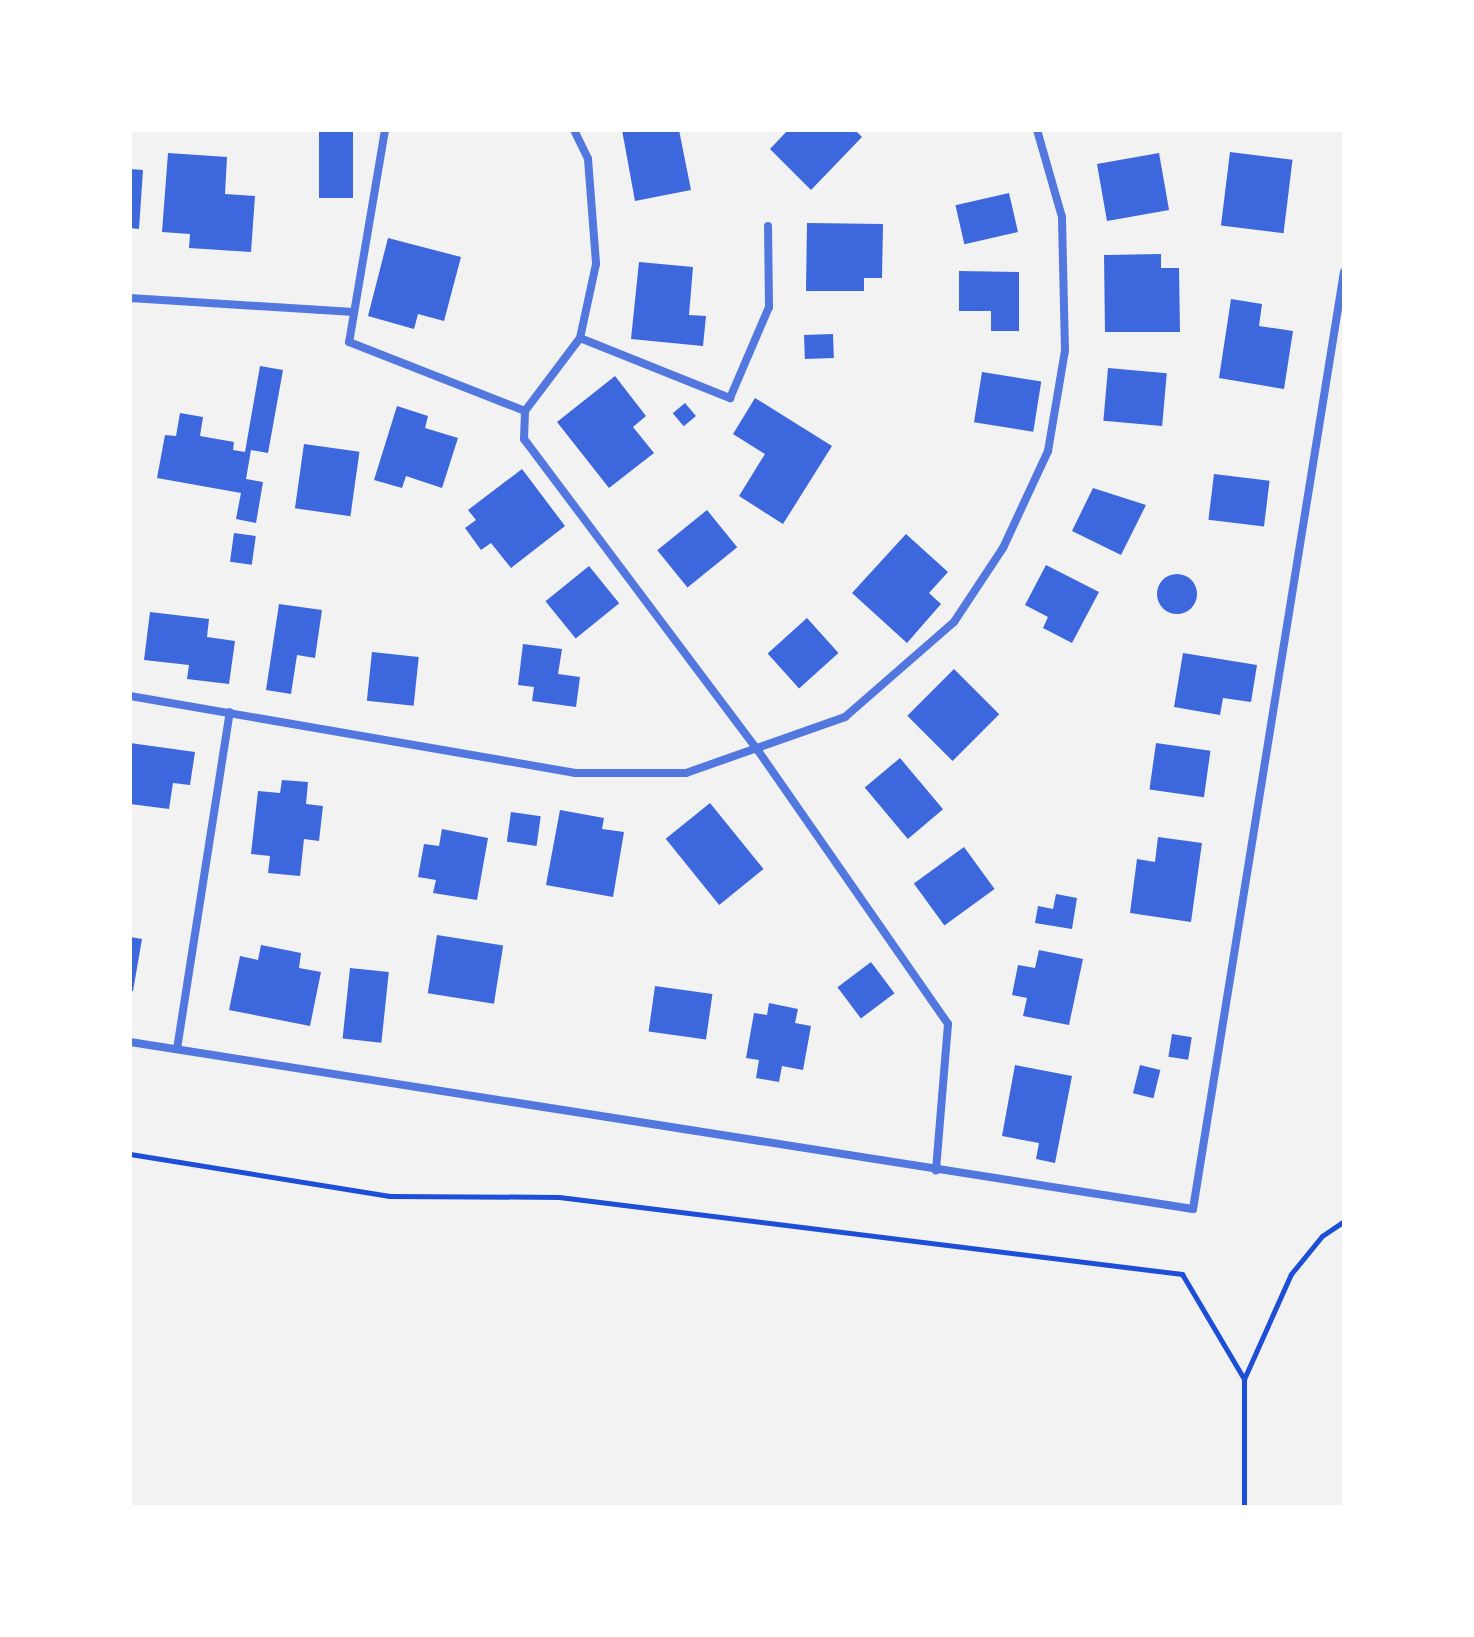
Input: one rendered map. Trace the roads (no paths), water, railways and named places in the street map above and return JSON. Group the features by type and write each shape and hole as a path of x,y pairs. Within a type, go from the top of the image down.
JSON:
{"street":[{"path":"385,130 349,342 525,411"},
{"path":"574,130 588,159 596,264 580,338 525,411 524,439 759,752 948,1024 936,1171"},
{"path":"130,696 575,773 686,773 759,752 845,717 954,622 1003,548 1048,451 1065,351 1062,217 1037,130"},
{"path":"580,338 730,398 769,307 768,226"},
{"path":"130,1042 1193,1209 1344,272"},
{"path":"130,298 354,312"},
{"path":"177,1049 230,712"}]}
